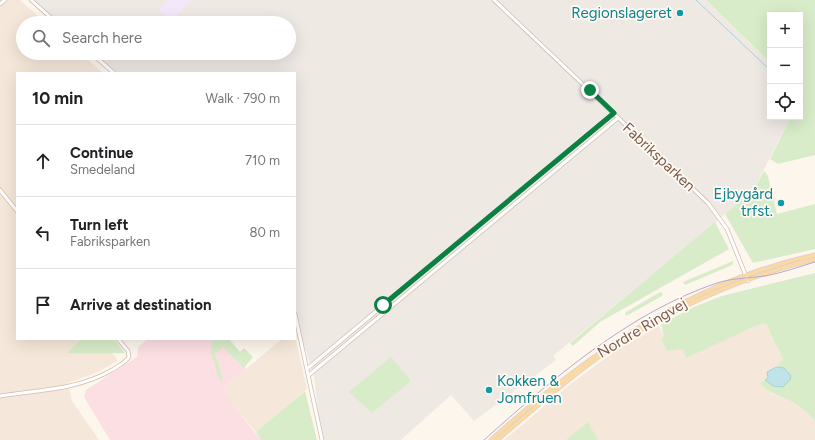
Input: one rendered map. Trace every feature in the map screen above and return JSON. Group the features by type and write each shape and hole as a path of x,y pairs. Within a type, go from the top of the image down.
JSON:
{"main road":[{"name":"Nordre Ringvej","path":"491,440 571,373 603,349 677,305 746,275 815,255"},
{"name":"Nordre Ringvej","path":"497,440 571,378 630,337 685,306 748,280 815,259"}],"street":[{"path":"0,4 5,0"},
{"path":"31,0 49,16"},
{"name":"Fabriksparken","path":"494,0 716,212 729,233 748,280"},
{"path":"99,60 113,72"},
{"path":"308,368 614,113"},
{"path":"309,375 618,118"},
{"path":"0,190 16,210"},
{"path":"468,235 472,240"},
{"path":"296,318 308,368 322,440"},
{"path":"0,396 78,385 104,374 125,362 129,357 128,352 119,340"}],"shaded area":[{"path":"0,0 20,0 38,16 16,16 16,60 88,60 102,72 16,72 16,340 80,340 67,353 112,353 118,361 98,372 68,383 72,401 99,440 0,440"},
{"path":"33,0 706,0 767,59 767,120 789,120 752,192 553,356 556,360 474,421 451,395 401,440 324,440 320,427 314,376 296,319 296,72 113,72 100,60 296,60 296,16 51,16"},
{"path":"167,0 191,0 176,16 164,16 158,10"},
{"path":"766,324 783,359 780,364 767,372 768,378 760,383 772,394 791,400 800,406 815,421 815,440 504,440 572,383 618,349 659,326 670,350 683,349 686,357 758,325"},
{"path":"147,340 221,340 246,369 223,388 234,406 261,440 110,440 84,397 86,390 137,357 138,347"},
{"path":"281,340 296,340 307,389 256,432 234,406 223,388"}],"green space":[{"path":"706,0 815,0 815,155 778,164 770,159 790,120 803,120 803,12 767,12 767,59"},
{"path":"764,171 768,176 777,214 815,204 815,249 753,263 725,214 752,192"},
{"path":"715,222 729,249 600,322 573,346 570,343"},
{"path":"733,261 733,264 730,266 685,285 683,282"},
{"path":"815,273 815,421 796,404 767,390 760,383 765,380 766,382 784,368 776,367 783,359 766,324 758,325 686,358 683,349 667,351 661,339 664,337 661,324 696,306 722,296"},
{"path":"660,292 663,294 662,296 626,316 625,313"},
{"path":"80,340 115,340 125,353 67,353"},
{"path":"214,340 230,340 240,352 244,348 253,357 244,368 223,347 214,354 223,380 220,382 211,353 210,343"},
{"path":"391,357 411,381 372,413 349,392"},
{"path":"305,391 317,440 261,440 256,432"},
{"path":"588,422 598,440 566,440"}],"water":[{"path":"776,367 784,368 791,376 790,380 783,387 773,386 765,380 768,378 767,372"}],"waterway":[{"path":"696,0 767,67"}],"tram line":[{"path":"484,440 536,394 564,372 593,350 653,311 723,281 771,275 815,262"}],"place":[{"name":"Regionslageret","path":"680,13"},
{"name":"Ejbygård trfst.","path":"781,203"},
{"name":"Kokken & Jomfruen","path":"489,390"}],"route":[{"path":"383,305 614,113 590,90"}]}
